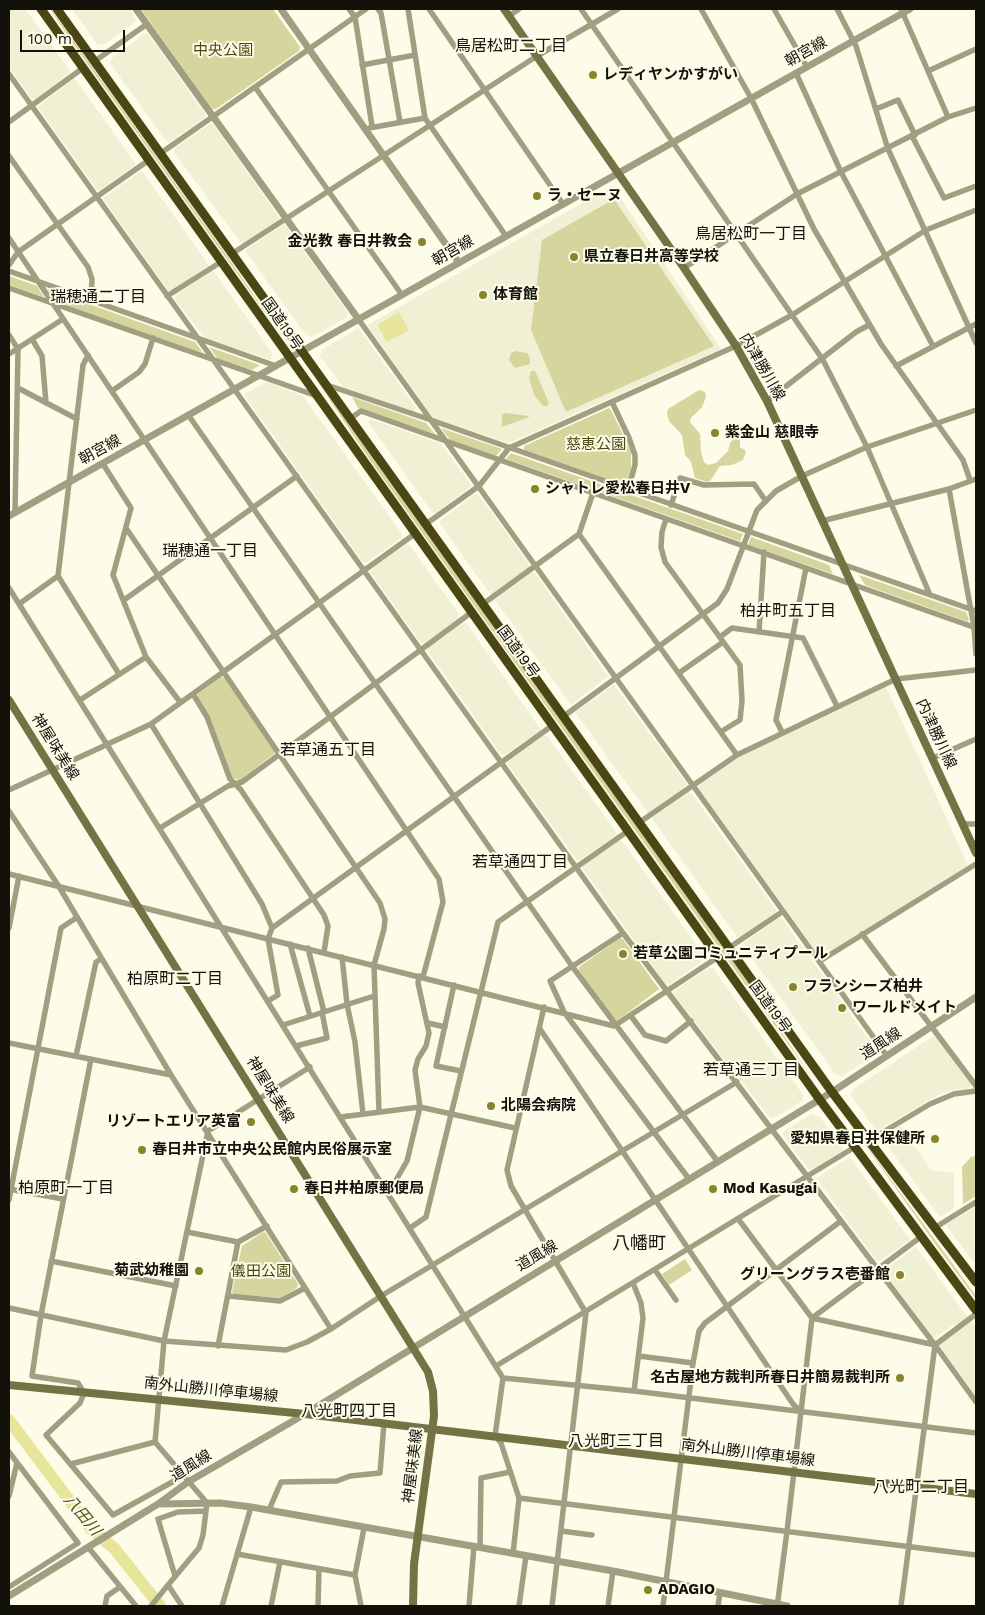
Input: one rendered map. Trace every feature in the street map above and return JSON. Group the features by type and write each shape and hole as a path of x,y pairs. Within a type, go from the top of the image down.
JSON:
{"highway":[{"name":"国道19号","path":"41,9 820,1100 976,1310"},
{"name":"国道19号","path":"57,9 832,1092 976,1282"}],"main road":[{"name":"内津勝川線","path":"507,12 684,268 736,346 767,401 976,853"},
{"name":"神屋味美線","path":"9,700 259,1099 413,1348 431,1381 434,1402 432,1428 412,1585 413,1606"},
{"name":"南外山勝川停車場線","path":"9,1385 159,1398 432,1428 976,1494"}],"street":[{"path":"136,9 428,418 479,486 535,568 887,1056"},
{"path":"281,9 369,128 384,156 458,263"},
{"path":"349,9 354,17 369,128"},
{"path":"161,152 366,9"},
{"path":"378,9 400,122"},
{"path":"408,9 425,118 506,236"},
{"path":"429,9 563,204"},
{"path":"507,12 519,9"},
{"path":"581,9 823,360 867,447 889,503 930,595"},
{"path":"233,253 537,56 618,9"},
{"path":"701,9 751,98 797,194 869,324 936,424 963,460 973,480 949,489 822,521"},
{"path":"774,9 806,67"},
{"path":"837,9 854,41 888,149 976,343"},
{"name":"朝宮線","path":"12,514 854,41 902,11 910,9"},
{"path":"902,11 948,117"},
{"path":"95,61 147,24"},
{"path":"928,71 976,49"},
{"path":"362,65 415,56"},
{"path":"9,122 83,68"},
{"path":"796,73 841,172 932,346"},
{"path":"9,74 623,933 935,1344 976,1402"},
{"path":"255,86 402,295"},
{"path":"876,109 898,100 944,198 976,186"},
{"path":"684,268 797,194 948,117 976,108 976,113"},
{"path":"369,128 425,118"},
{"path":"9,156 56,225 88,267 92,279 91,299"},
{"path":"9,265 18,252 149,160"},
{"path":"426,524 479,486 509,448 736,346 792,315 926,230 976,210"},
{"path":"9,238 439,879 443,902 418,983 429,1033 426,1046 418,1059 416,1070 420,1107 407,1161 388,1194"},
{"path":"167,296 221,262"},
{"path":"9,271 276,366"},
{"path":"9,288 318,397"},
{"path":"9,354 63,319"},
{"path":"767,401 869,324"},
{"path":"896,366 976,324"},
{"path":"9,335 18,349 12,514"},
{"path":"112,391 139,372 148,358 153,338"},
{"path":"32,339 42,356 46,403"},
{"path":"88,355 83,365 58,576 119,674"},
{"path":"327,385 428,418 973,610"},
{"path":"18,388 77,419"},
{"path":"612,402 635,455 635,465 628,490"},
{"path":"564,716 718,603 727,589 756,510 765,500 802,476 867,447 976,410"},
{"path":"350,418 361,411 666,519 744,542 806,568 975,628"},
{"path":"189,416 614,1026 718,1162"},
{"path":"103,464 131,508 114,575 146,657 180,702"},
{"path":"124,600 296,476"},
{"path":"671,505 680,478 704,485 754,484 765,500"},
{"path":"949,489 973,610 976,654"},
{"path":"483,604 535,568 579,534 593,493"},
{"path":"666,519 662,532 661,547 665,562 740,665 742,701 740,720 722,731"},
{"path":"126,528 224,670 383,910 384,930 374,965 379,1112"},
{"path":"9,790 151,724 416,533"},
{"path":"579,534 722,731 737,755"},
{"path":"759,632 764,552"},
{"path":"782,732 776,720 806,568"},
{"path":"18,604 58,576"},
{"path":"9,588 342,1117 503,1378 496,1436 501,1443 519,1498 513,1554"},
{"path":"160,828 228,786 236,784 280,754 472,612"},
{"path":"679,673 732,628 793,636 802,638 837,706"},
{"path":"80,700 146,657"},
{"path":"640,822 737,755 896,679 976,670"},
{"path":"192,694 207,717 230,779 236,784 324,915 328,926 324,952"},
{"path":"151,724 262,904 272,928"},
{"path":"268,1001 278,995 268,939 272,928 355,866 554,725"},
{"path":"933,758 976,739"},
{"path":"9,811 58,885 171,1075 331,1329"},
{"path":"963,824 976,824"},
{"path":"410,1228 426,1217 498,922 526,900 628,831"},
{"path":"820,962 976,864"},
{"path":"9,874 614,1026 718,957"},
{"path":"9,928 19,876"},
{"path":"730,947 782,912"},
{"path":"9,1200 62,928 76,918"},
{"path":"623,933 550,981 564,1012 689,1178"},
{"path":"862,934 976,1086"},
{"path":"290,944 310,1016"},
{"path":"296,1046 328,1038 308,948"},
{"path":"342,957 347,1004 355,1042 362,1114"},
{"path":"76,1056 96,962 101,959"},
{"path":"454,985 436,1066 460,1072"},
{"path":"283,1025 374,996"},
{"name":"道風線","path":"9,1596 158,1504 186,1479 305,1414 689,1178 820,1100 975,1000"},
{"path":"544,1007 506,1170 511,1186 524,1210 586,1313 552,1606"},
{"path":"631,1016 645,1035 666,1041 691,1021"},
{"path":"428,1023 445,1027"},
{"path":"540,1029 793,1404 800,1411"},
{"path":"9,1043 171,1075"},
{"path":"90,1059 41,1315 32,1376 78,1383 84,1392 80,1403 46,1435 113,1514 186,1479"},
{"path":"151,1606 198,1548 203,1535 206,1507 186,1479 155,1442 164,1341 208,1131 310,1068"},
{"path":"9,1308 164,1341 286,1350 307,1342 331,1329 381,1296 622,1149 737,1082"},
{"path":"870,1140 930,1104 954,1094 976,1091"},
{"path":"342,1117 420,1107 516,1128"},
{"path":"496,1366 739,1220 856,1147"},
{"path":"10,1189 63,1199"},
{"path":"936,1227 976,1202"},
{"path":"739,1220 812,1318 935,1344"},
{"path":"664,1606 693,1363 699,1331 705,1323 841,1220"},
{"path":"187,1232 238,1242 267,1226"},
{"path":"775,1606 778,1600 787,1532 812,1318 922,1236"},
{"path":"218,1346 238,1242"},
{"path":"51,1261 176,1286"},
{"path":"656,1270 676,1300"},
{"path":"633,1283 642,1303 643,1318 634,1391"},
{"path":"229,1296 280,1301 305,1288"},
{"path":"901,1606 915,1486 935,1344 976,1314"},
{"path":"638,1356 693,1363"},
{"path":"503,1378 634,1391 976,1434"},
{"path":"269,1510 280,1482 337,1481 350,1476 380,1473 384,1423"},
{"path":"71,1464 155,1442"},
{"path":"9,1452 78,1543 9,1587"},
{"path":"9,1496 17,1463"},
{"path":"469,1606 477,1547 482,1478 510,1472"},
{"path":"519,1498 976,1555"},
{"path":"158,1504 251,1507 613,1571 775,1606 787,1606"},
{"path":"175,1576 158,1519 178,1512 206,1507"},
{"path":"222,1606 251,1507"},
{"path":"361,1606 355,1575 364,1528"},
{"path":"561,1531 592,1535"},
{"path":"88,1547 136,1606"},
{"path":"237,1554 355,1575"},
{"path":"519,1606 526,1556"},
{"path":"270,1606 280,1562"},
{"path":"318,1606 319,1569"},
{"path":"608,1606 613,1571"},
{"path":"168,1584 182,1606"},
{"path":"105,1606 107,1596 120,1587"},
{"path":"718,1606 720,1593"}],"shaded area":[{"path":"9,9 25,9 70,71 69,74 35,99 31,98 9,67"},
{"path":"72,9 130,9 136,21 103,45 97,44"},
{"path":"145,33 148,34 205,114 205,117 170,142 166,141 110,63 112,58"},
{"path":"73,79 76,80 135,163 135,165 100,190 97,190 38,107"},
{"path":"210,124 213,124 279,217 279,220 243,243 241,243 174,152 175,148"},
{"path":"142,171 208,264 207,267 172,291 168,290 104,200 104,197"},
{"name":"県立春日井高等学校","path":"609,188 615,190 721,349 509,443 433,418 368,326 369,324"},
{"path":"283,225 286,226 348,313 347,317 312,337 306,335 246,252 247,249"},
{"path":"211,272 214,272 272,353 271,360 205,338 175,299 175,295"},
{"path":"399,312 409,330 387,342 377,325"},
{"path":"357,329 360,330 416,408 414,412 343,387 320,356 322,350"},
{"path":"267,382 303,396 402,534 401,538 366,563 363,562 245,396 245,393"},
{"path":"370,419 440,443 471,484 470,487 436,513 432,512 368,422"},
{"path":"475,494 479,495 529,564 528,568 491,595 440,524 441,520"},
{"path":"406,544 410,546 459,614 459,618 425,644 421,643 371,573 372,569"},
{"path":"531,573 535,573 608,676 571,705 495,600"},
{"path":"463,623 466,623 541,730 504,755 500,753 428,652 428,648"},
{"path":"614,685 686,783 685,787 648,813 575,712"},
{"path":"884,688 887,689 967,866 823,957 819,956 699,789 699,785 740,757"},
{"path":"543,736 547,736 616,832 615,836 580,860 576,859 508,765 509,761"},
{"path":"689,792 776,910 775,913 740,938 737,937 653,820 653,817"},
{"path":"619,841 622,841 706,958 669,985 666,985 583,869 583,865"},
{"path":"779,918 783,920 876,1050 876,1054 842,1076 836,1075 742,944"},
{"path":"709,968 713,968 803,1095 802,1101 774,1118 770,1118 674,995 674,991"},
{"path":"932,1037 936,1037 971,1084 969,1088 943,1093 879,1130 875,1129 851,1096 852,1090"},
{"path":"812,1114 819,1116 843,1149 812,1170 809,1170 783,1135 784,1131"},
{"path":"900,1126 932,1171 954,1172 954,1208 940,1217 882,1138"},
{"path":"850,1157 910,1240 880,1261 877,1261 816,1178"},
{"path":"976,1206 976,1266 946,1225"},
{"path":"916,1247 968,1318 957,1327 954,1324 936,1337 932,1337 885,1273 886,1269"},
{"path":"971,1321 976,1329 976,1397 940,1347 941,1344"}],"green space":[{"path":"50,9 228,257 283,338 74,45"},
{"name":"中央公園","path":"141,9 273,9 300,47 299,51 216,109 212,109"},
{"path":"614,199 714,346 566,412 531,330 542,240"},
{"path":"9,276 37,286 44,297 9,285"},
{"path":"47,289 195,342 203,353 55,302"},
{"path":"209,347 260,365 252,370 218,359"},
{"path":"516,351 527,353 530,358 530,364 515,368 509,360 511,353"},
{"path":"310,370 752,988 813,1079 367,456"},
{"path":"531,371 535,371 549,403 547,406 543,406 534,395 529,378"},
{"path":"699,390 705,392 706,397 702,407 691,418 690,422 700,434 701,452 704,462 708,465 716,463 728,451 730,443 736,436 740,436 740,447 746,451 743,460 732,465 720,466 710,481 707,482 695,478 691,462 685,455 682,435 669,421 667,414 668,409"},
{"path":"352,397 426,423 435,434 358,408"},
{"name":"慈恵公園","path":"609,408 631,451 631,470 627,484 624,485 524,450 524,446"},
{"path":"505,413 529,417 502,427 502,415"},
{"path":"441,428 502,449 496,456 450,440"},
{"path":"511,453 743,534 740,541 506,459"},
{"path":"751,537 829,565 833,574 748,545"},
{"path":"859,575 966,612 969,620 968,622 865,585"},
{"path":"221,677 225,678 274,751 274,754 240,780 232,778 197,698 198,694"},
{"path":"620,938 623,939 659,989 617,1021 612,1020 579,970 579,967"},
{"path":"841,1111 976,1296 976,1299 936,1245"},
{"path":"976,1156 976,1196 963,1204 962,1167 971,1157"},
{"name":"儀田公園","path":"263,1232 266,1233 298,1284 297,1288 280,1298 234,1294 232,1292 242,1246"},
{"path":"685,1259 692,1270 669,1285 662,1274"}],"waterway":[{"name":"八田川","path":"9,1420 91,1529 114,1548 160,1606"}],"place":[{"name":"レディヤンかすがい","path":"593,75"},
{"name":"ラ・セーヌ","path":"537,196"},
{"name":"金光教 春日井教会","path":"422,242"},
{"name":"県立春日井高等学校","path":"574,257"},
{"name":"体育館","path":"483,295"},
{"name":"紫金山 慈眼寺","path":"715,433"},
{"name":"シャトレ愛松春日井V","path":"535,489"},
{"name":"若草公園コミュニティプール","path":"623,954"},
{"name":"フランシーズ柏井","path":"793,987"},
{"name":"ワールドメイト","path":"842,1008"},
{"name":"北陽会病院","path":"491,1106"},
{"name":"リゾートエリア英富","path":"251,1122"},
{"name":"愛知県春日井保健所","path":"935,1139"},
{"name":"春日井市立中央公民館内民俗展示室","path":"142,1150"},
{"name":"春日井柏原郵便局","path":"294,1189"},
{"name":"Mod Kasugai","path":"713,1189"},
{"name":"菊武幼稚園","path":"199,1271"},
{"name":"グリーングラス壱番館","path":"900,1275"},
{"name":"名古屋地方裁判所春日井簡易裁判所","path":"900,1378"},
{"name":"ADAGIO","path":"648,1590"}],"district":[{"name":"鳥居松町二丁目","path":"511,46"},
{"name":"鳥居松町一丁目","path":"751,234"},
{"name":"瑞穂通二丁目","path":"98,297"},
{"name":"瑞穂通一丁目","path":"210,551"},
{"name":"柏井町五丁目","path":"788,611"},
{"name":"若草通五丁目","path":"328,750"},
{"name":"若草通四丁目","path":"520,862"},
{"name":"柏原町二丁目","path":"175,979"},
{"name":"若草通三丁目","path":"751,1070"},
{"name":"柏原町一丁目","path":"66,1188"},
{"name":"八幡町","path":"639,1244"},
{"name":"八光町四丁目","path":"349,1411"},
{"name":"八光町三丁目","path":"616,1441"},
{"name":"八光町二丁目","path":"921,1487"}]}
